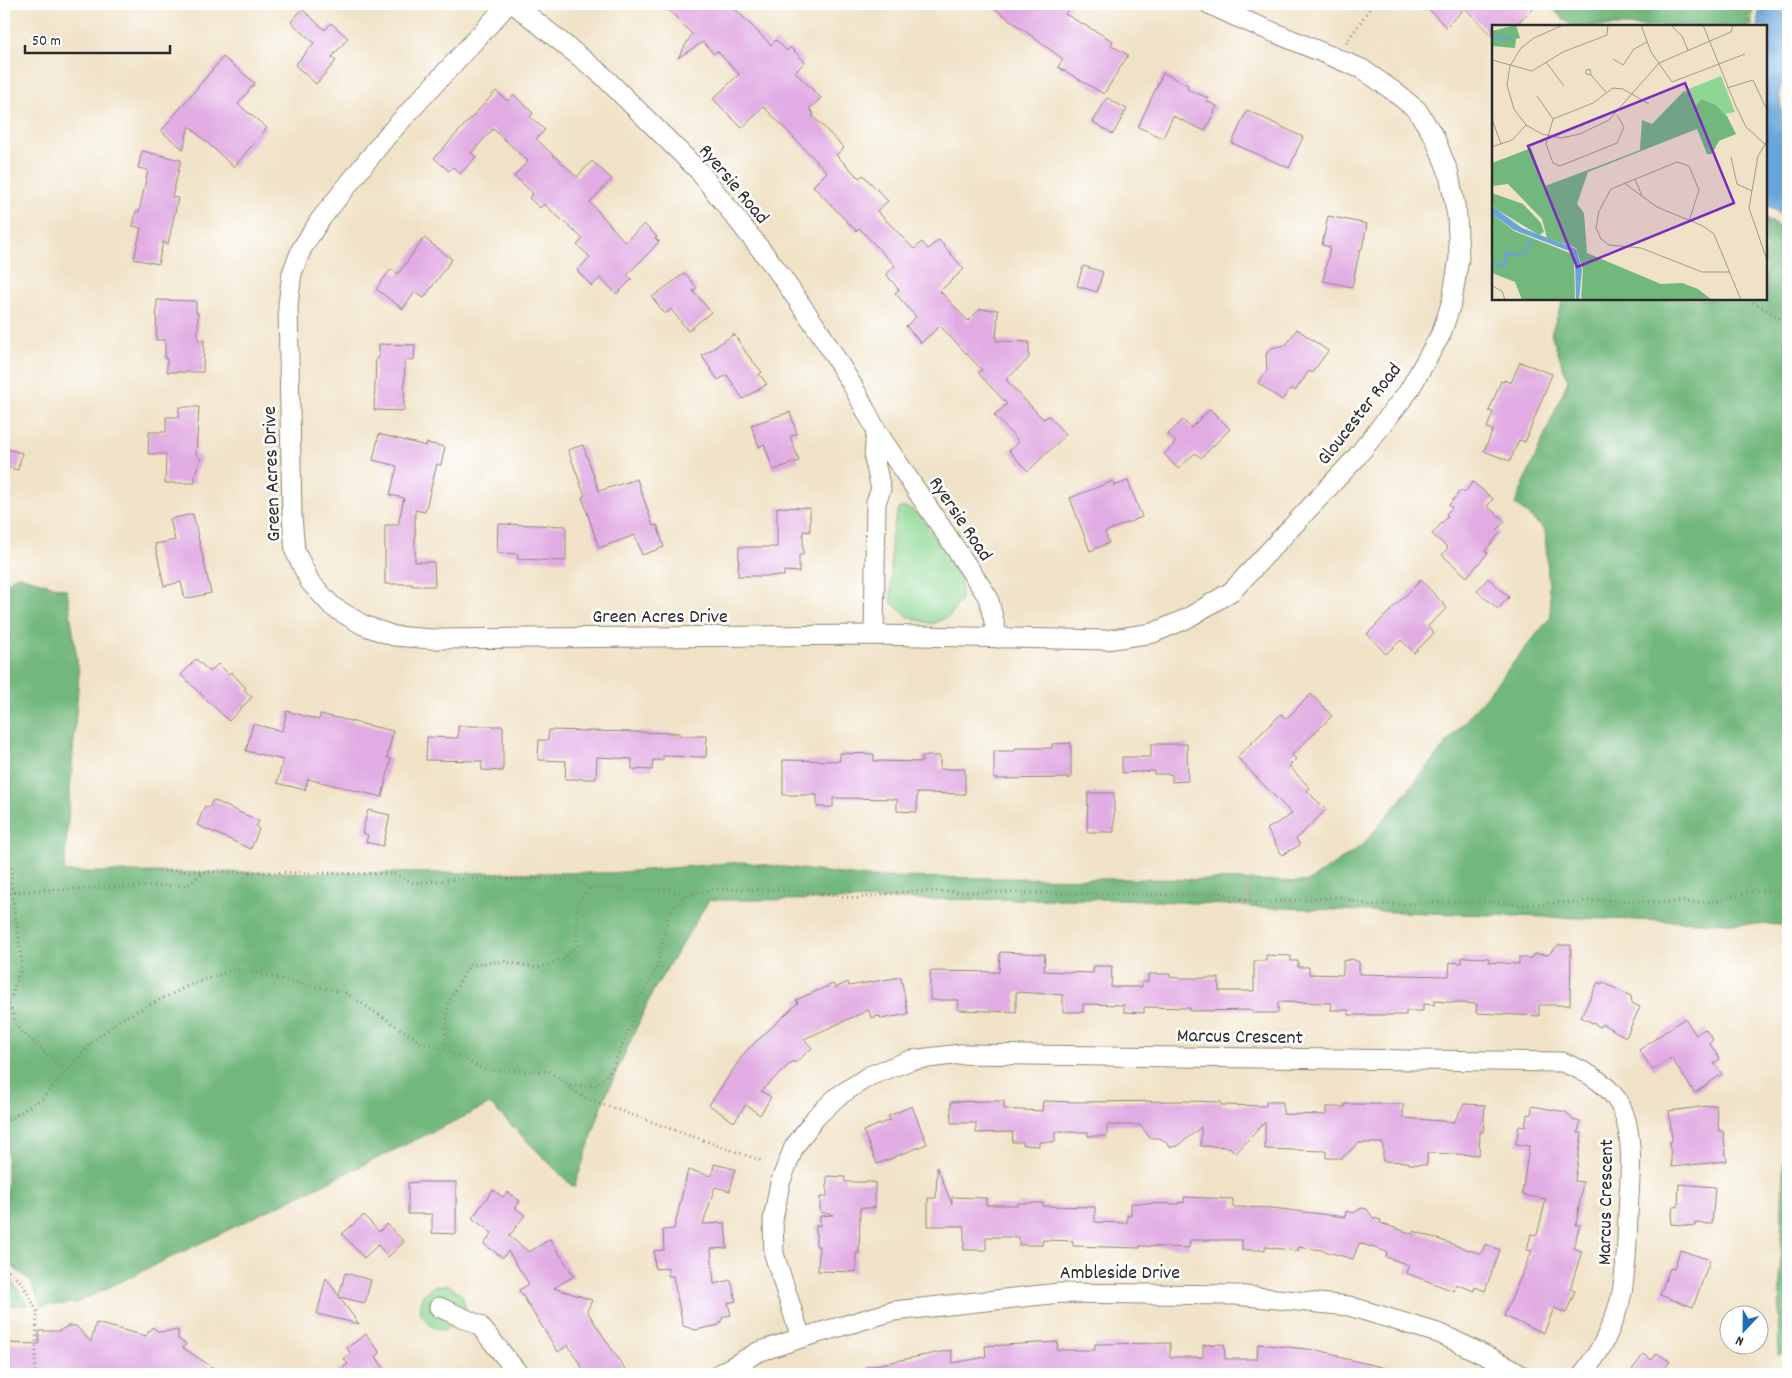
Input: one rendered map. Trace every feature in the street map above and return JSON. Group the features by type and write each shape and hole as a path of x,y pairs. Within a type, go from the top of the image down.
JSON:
{"street":[{"name":"Green Acres Drive","path":"508,4 386,136 320,220 302,248 292,273 288,305 292,516 296,551 310,582 333,607 363,625 394,636 442,639 874,635 998,638"},
{"name":"Ryersie Road","path":"514,4 600,74 698,170 777,270 821,334 854,388 876,430 988,597 998,638"},
{"name":"Gloucester Road","path":"998,638 1106,640 1153,633 1186,619 1232,591 1355,459 1408,392 1441,334 1452,301 1459,258 1457,216 1449,174 1435,138 1417,110 1362,69 1209,4"},
{"path":"874,635 876,502 881,489 874,458 876,430"},
{"name":"Marcus Crescent","path":"802,1338 774,1254 773,1220 782,1176 794,1147 816,1117 837,1097 870,1076 911,1060 961,1054 1562,1062 1584,1070 1599,1080 1624,1113 1629,1136 1630,1172 1624,1278 1610,1329 1583,1374"},
{"name":"Ambleside Drive","path":"719,1374 758,1352 894,1312 1060,1293 1236,1295 1349,1306 1441,1334 1520,1374"},
{"path":"439,1307 479,1325 519,1374"}],"path":[{"path":"1336,58 1373,4"},
{"path":"1747,4 1747,25"},
{"path":"1751,300 1788,324"},
{"path":"4,854 11,868 12,893 22,964 9,1004 18,1027 66,1071"},
{"path":"159,871 394,874 414,884 460,880 578,880 590,888 671,890 684,896 716,889 783,890 857,898 912,891 1193,895 1218,892 1257,903 1340,897 1369,905 1481,901 1524,905 1604,900 1713,902 1754,891 1788,890"},
{"path":"4,893 187,885 207,871"},
{"path":"445,1049 448,1003 469,965 503,961 537,968 563,959 577,945 577,903 590,888"},
{"path":"570,1086 597,1085 612,1069 631,1025 636,1003 656,970 668,916 684,896"},
{"path":"4,1123 43,1098 92,1042 121,1019 188,986 236,969 346,993 422,1043 445,1049 482,1069 529,1072 549,1071 584,1098 762,1161"},
{"path":"4,1268 22,1283 37,1311 35,1374"}],"green space":[{"path":"1548,4 1752,4 1752,25 1570,25"},
{"path":"1767,219 1788,234 1788,925 1250,907 1248,880 1308,882 1363,845 1551,617 1545,530 1515,504 1568,381 1551,333 1564,300 1767,300"},
{"path":"899,508 909,508 920,515 961,580 961,599 950,616 932,624 909,617 891,602 891,536"},
{"path":"16,575 67,590 79,674 64,872 610,873 742,862 867,877 1246,880 1248,906 1123,899 709,900 653,991 605,1097 574,1188 490,1104 76,1303 41,1306 30,1280 6,1262 8,1096 4,1098 4,587"},
{"path":"1788,986 1788,1351 1778,1355"},
{"path":"4,1270 28,1305 4,1305"},
{"path":"448,1285 462,1295 466,1310 456,1325 443,1330 431,1326 420,1313 422,1296 434,1286"}],"water":[{"path":"1759,4 1788,4 1788,68 1779,92 1788,167 1788,219 1767,205 1767,25 1758,25"}],"building":[{"path":"663,4 730,4 771,45 776,40 787,51 790,47 805,62 795,72 821,98 809,109 814,114 812,115 844,148 836,155 859,178 863,175 888,201 877,211 914,249 922,242 928,249 939,240 964,269 940,291 968,321 980,309 998,310 996,341 1029,342 1029,358 1006,380 1043,419 1049,416 1066,435 1028,471 1009,451 1019,442 994,415 1007,404 978,373 982,370 940,326 921,343 906,326 916,317 895,293 899,290 886,274 895,266 859,228 856,231 813,186 827,172 764,107 742,128 713,99 739,74 717,51 714,54 703,42 678,58 692,34"},
{"path":"988,4 1072,4 1065,14 1113,41 1111,45 1128,55 1104,94 1058,67 1063,59"},
{"path":"1424,4 1538,4 1515,25 1492,25 1492,36 1465,8 1446,27"},
{"path":"302,9 325,30 331,23 348,38 332,57 336,61 316,84 295,65 314,43 291,22"},
{"path":"223,57 255,83 238,104 267,128 234,167 189,126 183,149 161,131"},
{"path":"1163,73 1188,85 1187,89 1208,98 1206,101 1217,106 1205,131 1173,116 1163,138 1138,127"},
{"path":"496,91 508,101 514,95 533,113 530,117 545,130 536,139 577,177 592,161 612,179 590,202 625,242 644,224 657,237 655,238 659,242 627,275 632,279 617,294 600,278 592,286 577,271 590,257 577,245 583,239 544,204 540,208 529,198 533,193 514,176 528,161 493,129 471,153 476,157 460,174 453,167 449,171 434,158"},
{"path":"1107,98 1127,109 1113,134 1093,122"},
{"path":"1247,110 1303,137 1289,168 1232,143"},
{"path":"142,151 181,160 172,197 178,198 168,244 163,242 158,264 134,259 141,228 133,226 136,211 139,212 148,170 138,168"},
{"path":"1328,216 1367,224 1352,287 1323,281 1330,247 1322,245"},
{"path":"424,238 452,259 424,298 415,292 403,309 376,289 391,269 398,274"},
{"path":"1083,266 1103,272 1097,292 1077,286"},
{"path":"685,273 697,288 693,291 711,312 688,331 671,309 665,314 652,297"},
{"path":"157,300 196,301 198,340 204,340 203,372 167,372 165,340 156,340"},
{"path":"1297,329 1328,351 1312,373 1309,371 1295,391 1291,388 1282,400 1258,383 1267,370 1266,354 1271,348 1286,345"},
{"path":"734,334 762,372 759,374 767,384 743,399 727,375 718,380 702,356"},
{"path":"379,344 415,345 414,360 405,360 404,411 374,410 376,358 379,358"},
{"path":"1520,362 1552,374 1525,442 1519,440 1510,461 1484,451 1493,430 1487,428 1493,412 1489,411 1501,381 1504,382 1504,380 1511,383"},
{"path":"179,407 199,407 196,454 201,459 195,473 195,483 165,483 166,454 148,454 149,432 166,432 166,417 179,417"},
{"path":"1210,409 1230,429 1201,458 1195,453 1178,469 1164,454 1176,442 1168,434 1183,420 1191,428"},
{"path":"790,412 797,434 790,436 799,461 773,470 764,444 759,447 751,425"},
{"path":"379,434 426,446 427,443 445,447 441,465 437,464 425,512 415,510 415,562 434,562 435,586 385,584 385,525 398,525 404,498 390,495 397,466 373,460"},
{"path":"583,445 599,491 637,479 653,526 657,525 664,547 642,555 635,535 599,548 582,497 585,496 568,450"},
{"path":"4,448 22,453 18,470 4,466"},
{"path":"1113,481 1114,486 1128,481 1142,517 1105,532 1109,543 1090,551 1070,498"},
{"path":"1473,482 1493,499 1487,506 1505,521 1497,530 1500,533 1485,551 1488,553 1467,577 1442,555 1448,548 1432,534 1448,516 1446,514 1452,508 1449,505 1461,490 1464,493"},
{"path":"777,507 810,508 810,532 803,531 803,555 799,555 799,572 784,571 784,576 738,576 739,547 777,547"},
{"path":"193,514 211,593 185,599 181,582 164,586 155,544 175,540 170,519"},
{"path":"498,524 566,526 566,561 517,559 518,554 497,553"},
{"path":"1488,578 1509,597 1498,609 1477,591"},
{"path":"1421,580 1447,608 1428,626 1434,633 1414,653 1401,640 1386,654 1367,634"},
{"path":"196,659 210,672 218,664 229,674 231,672 246,688 244,690 252,697 229,721 181,675"},
{"path":"1311,694 1332,716 1292,755 1296,759 1289,766 1310,788 1307,791 1326,810 1296,839 1300,845 1282,855 1267,829 1292,814 1237,757 1281,714 1286,719"},
{"path":"287,711 319,720 320,714 393,731 387,758 391,759 382,797 308,779 305,790 277,783 283,760 246,751 253,724 282,731"},
{"path":"458,726 503,726 503,771 482,770 482,761 426,760 427,737 458,738"},
{"path":"549,730 679,733 679,736 707,736 706,757 663,756 663,760 653,760 652,770 632,769 632,759 597,757 596,779 565,779 566,761 538,760 539,740 548,740"},
{"path":"1071,743 1071,778 994,779 994,751 1015,751 1015,748 1052,748 1052,744"},
{"path":"1151,744 1187,744 1188,781 1172,782 1172,774 1154,774 1154,771 1122,773 1122,757 1151,757"},
{"path":"840,753 874,754 874,761 922,762 922,756 940,756 940,769 965,769 965,794 917,793 917,812 897,811 897,799 833,798 833,807 817,807 817,795 783,795 783,760 840,761"},
{"path":"1088,793 1114,793 1114,832 1087,832"},
{"path":"213,800 259,821 256,827 259,829 251,849 197,825 205,806 209,808"},
{"path":"368,810 390,815 383,846 366,842 368,835 362,833"},
{"path":"1558,945 1571,945 1570,1005 1539,1005 1539,1016 1476,1013 1477,1004 1434,1001 1434,1005 1423,1004 1423,1011 1406,1011 1406,1015 1349,1015 1349,1010 1331,1010 1332,1003 1278,1002 1278,1013 1253,1013 1253,1010 1190,1011 1190,1008 1144,1007 1144,1013 1124,1012 1124,1005 1083,1004 1083,1012 1063,1012 1063,995 1016,992 1016,1012 958,1010 959,1000 930,1000 930,971 999,972 1000,952 1045,954 1044,971 1093,973 1094,966 1112,966 1111,987 1142,987 1142,982 1148,982 1148,974 1170,974 1170,977 1179,978 1219,978 1219,991 1254,991 1254,961 1266,961 1266,955 1291,956 1291,961 1298,961 1298,967 1309,967 1309,974 1343,975 1343,961 1352,959 1359,962 1359,974 1449,976 1450,962 1462,963 1462,957 1489,958 1489,962 1519,964 1519,957 1531,958 1534,954 1548,955"},
{"path":"901,977 908,1014 881,1019 880,1016 871,1018 869,1010 804,1039 812,1048 795,1063 793,1061 761,1091 771,1097 760,1115 746,1105 734,1122 709,1105 745,1052 798,1003 796,1000 833,984 835,988 848,982 849,986"},
{"path":"1598,982 1601,984 1602,982 1631,996 1632,1003 1640,1007 1626,1037 1602,1024 1600,1027 1581,1017"},
{"path":"1685,1018 1696,1035 1705,1029 1713,1040 1709,1043 1720,1059 1714,1063 1722,1074 1695,1093 1671,1058 1653,1070 1639,1050"},
{"path":"1004,1101 1004,1109 1042,1111 1043,1101 1188,1101 1221,1102 1221,1105 1266,1106 1266,1102 1283,1102 1283,1114 1326,1115 1326,1107 1345,1107 1345,1104 1403,1104 1403,1118 1454,1122 1464,1104 1485,1105 1483,1132 1480,1132 1479,1155 1427,1153 1427,1165 1383,1161 1383,1143 1359,1143 1342,1158 1326,1158 1326,1151 1265,1149 1265,1122 1236,1153 1229,1147 1201,1146 1201,1127 1178,1146 1171,1147 1160,1138 1150,1138 1140,1125 1107,1125 1107,1136 1088,1136 1088,1132 1055,1132 1055,1142 1039,1142 1039,1146 1023,1145 1023,1142 1012,1142 1013,1132 976,1133 976,1123 951,1123 951,1102"},
{"path":"1716,1105 1719,1131 1723,1131 1727,1161 1672,1167 1669,1142 1672,1141 1669,1111"},
{"path":"912,1106 927,1144 877,1164 863,1131 890,1120 888,1116"},
{"path":"1532,1106 1566,1112 1573,1120 1580,1122 1578,1133 1582,1133 1575,1181 1583,1182 1576,1225 1580,1225 1573,1248 1582,1251 1570,1289 1575,1291 1566,1313 1554,1308 1544,1333 1504,1316 1532,1251 1527,1250 1531,1234 1537,1235 1546,1199 1522,1195 1529,1146 1516,1144 1519,1126 1525,1127 1527,1114 1531,1115"},
{"path":"714,1164 735,1169 730,1191 715,1187 703,1224 725,1223 727,1248 711,1249 714,1284 731,1280 736,1301 728,1303 731,1315 723,1317 719,1325 696,1330 683,1326 673,1276 668,1276 668,1268 655,1269 654,1251 664,1250 663,1230 674,1229 688,1170 712,1176"},
{"path":"937,1167 952,1204 952,1197 986,1198 986,1205 1043,1203 1043,1206 1095,1207 1095,1222 1127,1223 1127,1215 1131,1216 1131,1203 1179,1204 1179,1202 1184,1203 1184,1197 1233,1199 1233,1207 1272,1208 1345,1217 1346,1211 1353,1213 1362,1208 1367,1209 1373,1218 1381,1220 1380,1223 1413,1234 1414,1231 1481,1254 1485,1244 1500,1250 1485,1291 1475,1287 1474,1291 1456,1284 1454,1291 1406,1273 1409,1265 1386,1257 1387,1252 1359,1243 1353,1259 1321,1250 1298,1247 1298,1251 1265,1247 1265,1250 1242,1250 1242,1240 1190,1240 1189,1248 1140,1246 1140,1248 1073,1246 1073,1241 1043,1240 1042,1245 1019,1245 1019,1237 986,1237 986,1250 964,1250 964,1226 928,1226 928,1198 936,1198"},
{"path":"827,1176 845,1177 845,1182 875,1182 875,1208 860,1208 859,1253 856,1253 856,1272 818,1271 819,1246 816,1246 816,1225 820,1226 820,1216 833,1215 820,1212 820,1197 827,1197"},
{"path":"456,1182 456,1234 432,1233 432,1214 408,1214 408,1183"},
{"path":"1679,1184 1715,1187 1712,1224 1695,1223 1695,1226 1671,1224 1673,1206 1678,1207"},
{"path":"493,1190 503,1197 507,1192 520,1201 515,1208 525,1215 509,1236 529,1252 550,1239 574,1276 554,1288 592,1300 587,1311 628,1374 586,1374 568,1345 558,1352 519,1290 529,1284 508,1251 503,1258 484,1244 492,1233 472,1218"},
{"path":"364,1215 379,1232 387,1224 404,1242 388,1257 378,1245 364,1258 342,1234"},
{"path":"1680,1250 1710,1260 1693,1307 1660,1295 1670,1268 1674,1269"},
{"path":"345,1273 371,1280 365,1303 339,1297 359,1324 317,1314 326,1278 339,1296"},
{"path":"96,1323 146,1336 152,1327 159,1332 178,1330 178,1339 186,1344 183,1348 223,1374 4,1374 4,1343 39,1344 39,1331 59,1331 68,1326 76,1326 91,1342"},
{"path":"366,1334 380,1353 376,1357 388,1374 333,1374 348,1364 344,1359 351,1354 347,1348"},
{"path":"1058,1342 1057,1350 1095,1350 1095,1344 1170,1343 1170,1357 1203,1357 1203,1345 1224,1344 1225,1359 1257,1359 1258,1344 1317,1350 1386,1368 1385,1374 1157,1374 1157,1371 1123,1372 1123,1374 867,1374 866,1367 951,1350 953,1363 986,1357 985,1346"},
{"path":"1657,1353 1670,1362 1664,1369 1672,1374 1629,1374 1644,1354 1652,1360"}]}
